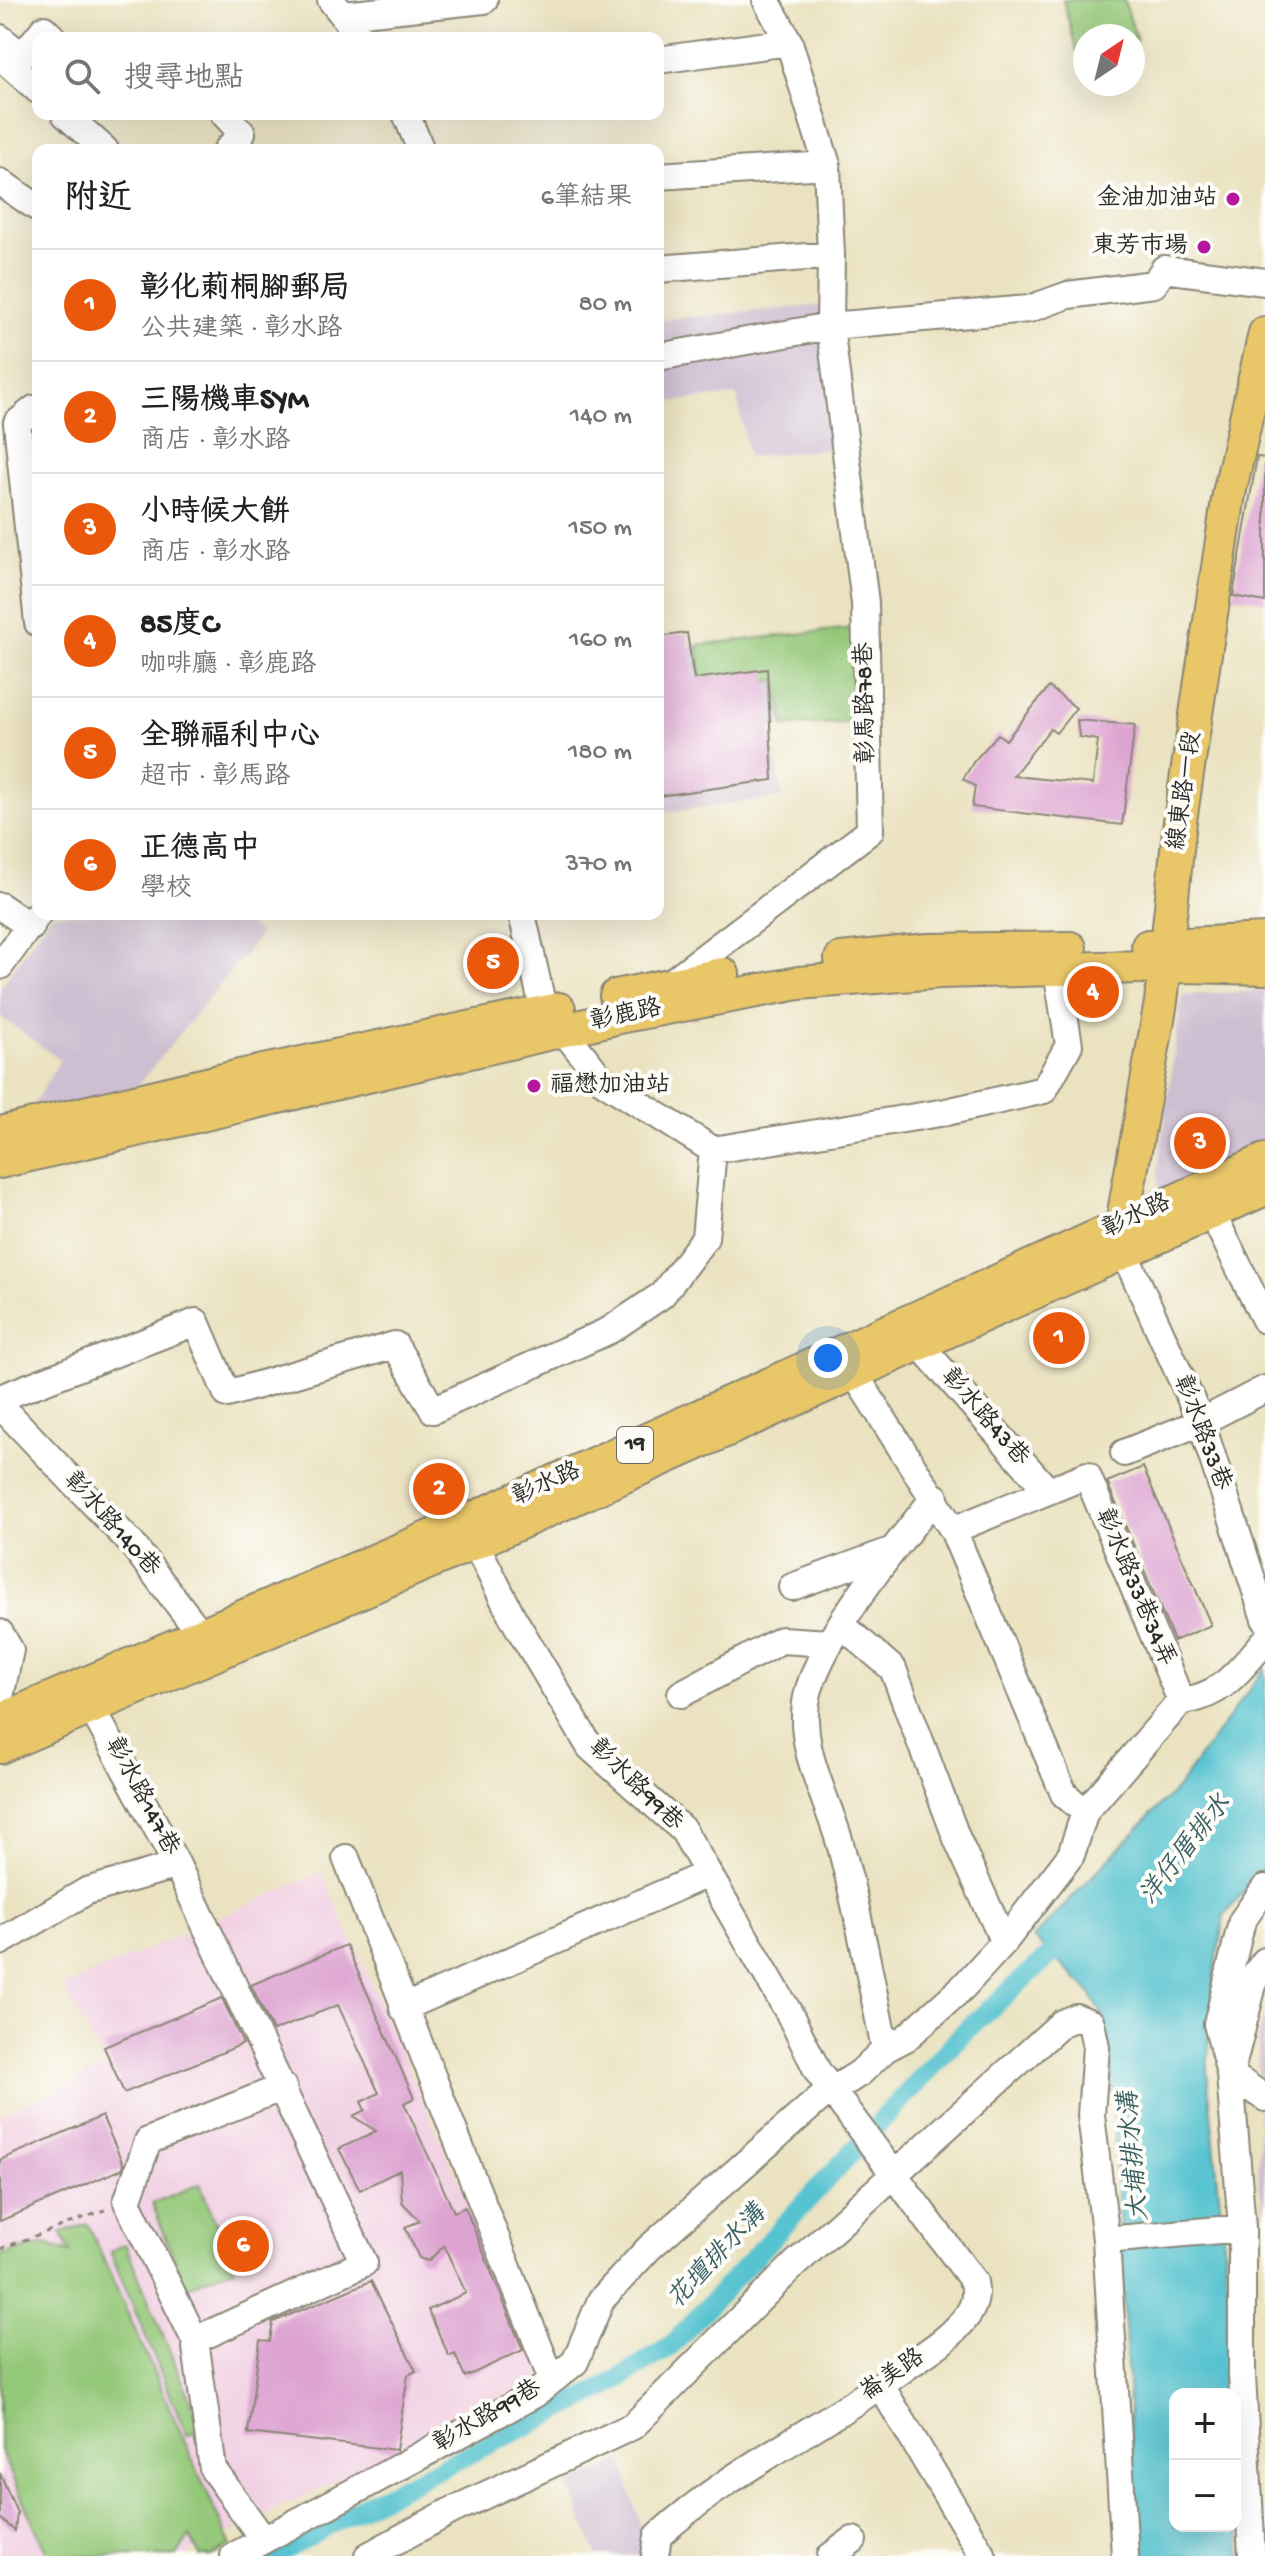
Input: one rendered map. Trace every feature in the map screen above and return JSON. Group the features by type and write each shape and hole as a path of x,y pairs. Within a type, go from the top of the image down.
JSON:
{"main road":[{"name":"線東路一段","path":"1123,1238 1161,1002 1229,494 1265,333"},
{"name":"彰鹿路","path":"0,1133 109,1121 554,1021 799,983 939,972 1057,970 1265,940"},
{"name":"彰鹿路","path":"554,1021 670,983 793,964 928,950 1165,956 1265,968"},
{"name":"彰鹿路","path":"0,1162 109,1121"},
{"name":"彰水路","path":"848,1364 920,1345 1265,1160"},
{"name":"彰水路","path":"0,1747 87,1697 470,1532 1123,1238 1212,1213 1265,1189"},
{"name":"彰水路","path":"0,1720 87,1697"}],"street":[{"path":"338,8 484,0"},
{"path":"766,0 789,42 827,165 830,326"},
{"path":"338,8 356,32"},
{"path":"0,38 22,56 32,44"},
{"path":"664,59 789,42"},
{"path":"0,56 32,85"},
{"path":"72,120 98,144"},
{"path":"408,120 418,144"},
{"path":"664,176 827,165"},
{"path":"0,182 32,204"},
{"path":"664,269 831,255"},
{"path":"664,356 830,326 1029,309 1068,295 1154,284 1164,269 1265,282"},
{"name":"彰馬路78巷","path":"670,983 870,831 865,603 830,326"},
{"path":"32,411 17,423 32,566"},
{"path":"0,906 32,919"},
{"path":"0,966 34,920"},
{"path":"524,920 554,1021 603,1081 713,1150 946,1112 1044,1090 1069,1045 1057,970"},
{"path":"0,1398 196,1322 227,1394 395,1345 433,1410 610,1330 662,1295 705,1238 713,1150"},
{"path":"1212,1213 1265,1320"},
{"name":"彰水路33巷","path":"1123,1238 1201,1422 1265,1619"},
{"name":"彰水路43巷","path":"920,1345 1048,1491"},
{"path":"848,1364 935,1497 953,1530 1064,1794 1085,1812"},
{"path":"1124,1453 1201,1422 1265,1389"},
{"name":"彰水路140巷","path":"0,1405 132,1544 205,1644"},
{"name":"彰水路33巷34弄","path":"1048,1491 1087,1475 1181,1701"},
{"path":"953,1530 1048,1491"},
{"path":"885,2049 841,1844 806,1741 808,1691 836,1634 893,1550 935,1497"},
{"name":"彰水路99巷","path":"470,1532 513,1618 590,1747 683,1830 789,2013 818,2072 835,2095"},
{"path":"792,1587 893,1550"},
{"path":"0,1633 10,1650 0,1697"},
{"path":"681,1694 781,1640 836,1634 893,1669 957,1839 1004,1942 1071,1855 1085,1812 1181,1701 1202,1699 1225,1687 1265,1641"},
{"name":"彰水路147巷","path":"0,1942 87,1891 177,1865 87,1697"},
{"path":"346,1858 552,2380"},
{"path":"177,1865 364,2263 195,2340"},
{"path":"403,2008 707,1874"},
{"path":"1252,2556 1232,2230 1230,2074 1217,2024 1242,1921 1265,1888"},
{"name":"彰水路99巷","path":"234,2556 535,2394 575,2362 601,2300 649,2248 835,2095 885,2049 906,2038 934,2014 1004,1942"},
{"path":"1230,2074 1256,1973 1265,1961"},
{"path":"368,2556 451,2511 633,2426 795,2264 1062,2023 1076,2017 1091,2023 1096,2047 1091,2115 1112,2239 1125,2556"},
{"path":"1230,2074 1265,2098"},
{"path":"263,2539 213,2469 195,2340 127,2202 148,2141 283,2087"},
{"name":"崙美路","path":"655,2556 658,2536 670,2525 736,2477 881,2386 952,2333 970,2312 976,2294 974,2282 835,2095"},
{"path":"1112,2239 1232,2230"},
{"path":"881,2386 981,2555"},
{"path":"831,2556 853,2540"}],"path":[{"path":"0,2249 127,2202"}],"shaded area":[{"path":"836,304 847,447 748,457 737,395 664,402 664,319"},
{"path":"698,645 701,690 776,680 785,726 771,727 782,797 664,812 664,649"},
{"path":"48,920 250,920 248,923 260,935 130,1095 25,1118 60,1060 0,1016 0,987"},
{"path":"1265,991 1265,1157 1167,1193 1159,1186 1158,1170 1182,995"},
{"path":"322,1872 545,2377 183,2556 0,2556 0,2115 106,2067 63,1987"},
{"path":"1265,2014 1265,2216 1259,2182 1258,2035"},
{"path":"621,2460 650,2556 598,2556 568,2485"}],"green space":[{"path":"1063,0 1124,0 1132,24 1073,24 1073,38"},
{"path":"861,627 868,721 785,726 776,680 701,690 698,645"},
{"path":"200,2184 234,2268 186,2287 152,2203"},
{"path":"88,2224 231,2546 211,2556 200,2556 190,2536 177,2556 48,2556 0,2450 0,2255 45,2244 70,2252 61,2232"},
{"path":"125,2244 202,2429 187,2435 110,2251"}],"water":[{"path":"1265,1668 1265,1865 1224,1915 1215,1971 1207,2070 1228,2287 1233,2388 1169,2388 1169,2532 1240,2532 1241,2556 1137,2556 1111,2066 1103,2015 1087,1989 1033,1938 1176,1789"}],"building":[{"path":"1257,457 1265,458 1265,602 1233,596"},
{"path":"687,633 694,679 767,669 773,780 664,795 664,636"},
{"path":"1049,687 1076,708 1056,733 1050,729 1013,776 1093,784 1098,740 1079,737 1077,720 1135,725 1122,825 972,807 975,786 963,779 974,761 998,734 1006,740"},
{"path":"1143,1467 1211,1625 1174,1641 1107,1482"},
{"path":"346,1945 414,2098 404,2103 454,2212 465,2207 523,2350 465,2377 455,2354 449,2356 428,2310 466,2293 444,2246 428,2261 419,2258 405,2227 420,2221 402,2202 400,2170 360,2190 339,2149 376,2131 353,2116 365,2110 361,2102 379,2093 338,2005 273,2031 251,1985"},
{"path":"222,1998 243,2044 124,2093 104,2047"},
{"path":"102,2116 123,2164 122,2169 0,2221 0,2160"},
{"path":"371,2281 416,2371 408,2375 396,2450 248,2433 260,2340 270,2341 273,2322"},
{"path":"0,2473 17,2513 15,2531 0,2518"}],"waterway":[{"name":"花壇排水溝","path":"274,2556 367,2504 604,2388 671,2346 964,2032 1050,1955 1075,1944"}],"place":[{"name":"金油加油站","path":"1233,199"},
{"name":"東芳市場","path":"1204,247"},
{"name":"全聯福利中心","path":"493,963"},
{"name":"85度C","path":"1093,992"},
{"name":"福懋加油站","path":"534,1086"},
{"name":"小時候大餅","path":"1200,1143"},
{"name":"彰化莿桐腳郵局","path":"1059,1338"},
{"name":"三陽機車SYM","path":"439,1489"},
{"name":"正德高中","path":"243,2246"}],"water label":[{"name":"洋仔厝排水","path":"1187,1851"},
{"name":"大埔排水溝","path":"1136,2156"}]}
